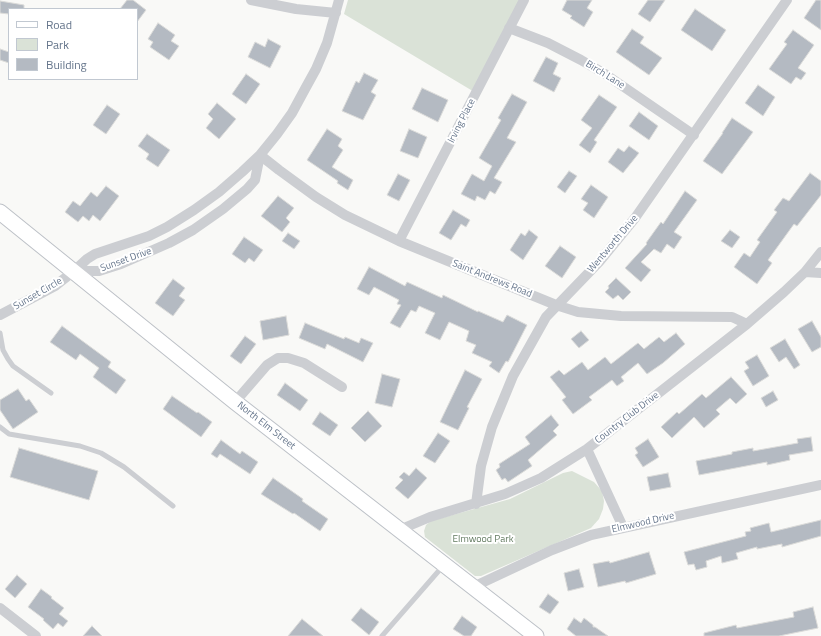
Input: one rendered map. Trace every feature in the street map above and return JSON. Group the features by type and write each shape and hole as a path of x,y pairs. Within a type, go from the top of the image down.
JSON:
{"main road":[{"name":"North Elm Street","path":"0,212 235,402 536,636"}],"street":[{"path":"251,0 296,9 336,13"},
{"name":"Sunset Drive","path":"74,271 95,254 149,236 167,227 220,192 260,155 292,112 316,69 327,43 340,0"},
{"name":"Irving Place","path":"399,241 524,0"},
{"name":"Wentworth Drive","path":"476,504 481,466 492,427 514,376 546,317 599,262 635,218 787,0"},
{"name":"Birch Lane","path":"510,28 548,43 581,60 605,74 694,135"},
{"name":"Sunset Drive","path":"74,271 99,270 121,264 169,243 193,230 223,209 247,189 255,180 260,155"},
{"name":"Saint Andrews Road","path":"260,155 298,183 346,215 399,241 556,306 578,312 621,316 732,317 747,324"},
{"name":"Country Club Drive","path":"399,530 430,517 506,494 541,478 587,449 747,324 805,272 821,252"},
{"name":"Sunset Circle","path":"0,315 55,286 74,271"},
{"path":"805,272 821,273"},
{"path":"235,402 267,365 278,358 288,358 304,363 342,387"},
{"path":"587,449 623,527"},
{"name":"Elmwood Drive","path":"472,587 552,550 591,535 821,485"},
{"path":"0,608 36,636"}],"lane":[{"path":"0,333 3,350 13,366 51,393"},
{"path":"0,427 10,434 80,446 101,453 124,467 173,506"},
{"path":"382,636 444,565"}],"green space":[{"path":"348,0 519,0 476,93 344,14"},
{"name":"Elmwood Park","path":"572,471 594,482 602,491 604,501 603,509 599,519 591,528 481,576 475,576 425,537 424,531 426,525 431,521 510,499 563,473"}],"building":[{"path":"127,0 133,0 146,10 138,21 138,8 121,8"},
{"path":"567,0 592,0 587,8 593,12 584,27 570,18 572,16 562,10"},
{"path":"648,0 665,0 650,22 638,14"},
{"path":"816,0 821,0 821,30 804,18"},
{"path":"0,1 24,5 24,8 8,8 8,14 0,13"},
{"path":"695,9 726,30 712,51 681,30"},
{"path":"158,23 175,35 171,41 179,46 169,60 150,47 153,42 148,39"},
{"path":"632,29 644,37 640,43 662,58 649,75 616,52"},
{"path":"793,30 814,45 798,68 806,73 801,80 796,77 791,84 769,69 787,44 784,42"},
{"path":"268,39 281,46 270,68 248,57 255,42 265,47"},
{"path":"0,49 8,52 8,63 0,60"},
{"path":"546,57 558,63 553,74 561,78 554,92 533,81"},
{"path":"364,73 378,80 371,92 376,95 363,120 342,111 356,81 359,83"},
{"path":"246,74 260,84 246,104 232,94"},
{"path":"758,85 775,97 763,116 745,103"},
{"path":"422,88 448,100 438,122 412,109"},
{"path":"512,94 527,102 507,138 516,142 494,178 502,182 495,194 490,191 485,200 477,196 475,201 461,194 472,174 484,181 492,166 479,158 501,120 498,118"},
{"path":"599,95 617,107 594,140 597,142 590,153 579,145 592,128 581,120"},
{"path":"217,103 236,119 219,139 206,128 213,119 208,114"},
{"path":"107,105 120,114 106,134 93,125"},
{"path":"639,112 658,126 649,140 629,126"},
{"path":"732,118 753,132 722,174 703,161"},
{"path":"327,129 342,139 338,146 343,150 332,167 353,180 348,190 337,183 338,181 307,160"},
{"path":"409,129 427,137 418,158 400,151"},
{"path":"147,134 170,150 158,167 146,159 149,154 138,146"},
{"path":"629,146 639,153 623,173 608,162 618,148 624,152"},
{"path":"569,171 577,176 565,193 557,187"},
{"path":"810,173 821,181 821,195 797,226 794,224 768,260 772,263 757,284 734,267 744,253 750,257 760,242 757,240 777,212 774,210 783,198 789,201"},
{"path":"398,174 410,180 399,201 387,195"},
{"path":"591,185 608,197 594,218 583,210 588,203 581,199"},
{"path":"106,186 119,196 100,221 93,215 89,221 83,216 78,222 65,212 73,201 80,206 91,192 97,197"},
{"path":"685,191 697,200 674,232 682,237 674,249 667,244 661,253 654,249 641,262 651,270 641,282 625,268 647,244 646,243 661,222 663,224"},
{"path":"278,196 294,208 286,218 290,222 282,232 261,216"},
{"path":"453,210 470,220 466,227 461,224 451,240 439,233"},
{"path":"529,230 538,237 523,260 510,250 521,233 525,236"},
{"path":"730,230 740,237 732,248 721,241"},
{"path":"288,233 300,241 294,249 282,241"},
{"path":"244,237 263,250 254,262 249,258 245,263 232,254"},
{"path":"560,246 576,257 562,278 545,266"},
{"path":"369,267 405,286 407,282 442,298 443,295 503,322 507,315 527,325 508,362 506,361 499,373 489,366 492,362 472,353 476,345 466,341 469,331 449,322 440,340 425,333 435,313 419,306 416,312 411,310 400,328 390,323 401,305 397,304 399,300 374,287 369,295 357,289"},
{"path":"616,278 631,292 623,300 618,295 613,299 605,292 609,288 608,286"},
{"path":"173,279 185,288 179,296 185,300 173,316 155,303"},
{"path":"286,316 289,335 263,340 260,321"},
{"path":"812,321 821,337 821,347 812,352 798,329"},
{"path":"305,323 344,339 345,337 359,343 361,338 373,343 363,362 327,344 325,349 299,338"},
{"path":"62,326 111,362 108,367 126,380 116,394 93,377 99,368 80,354 76,360 50,342"},
{"path":"581,331 589,340 579,348 571,339"},
{"path":"676,333 685,344 663,363 647,374 638,363 621,377 624,381 617,386 612,380 589,397 592,400 573,414 562,400 566,397 550,377 559,370 564,375 582,362 588,370 605,357 611,364 638,343 644,349 659,337 664,342"},
{"path":"245,336 256,344 241,364 230,356"},
{"path":"785,339 800,365 794,369 786,357 779,362 770,348"},
{"path":"757,355 769,376 753,386 744,371 749,368 745,362"},
{"path":"465,370 482,379 467,407 469,408 458,430 440,422"},
{"path":"382,374 400,379 392,407 375,403"},
{"path":"731,377 747,394 736,404 730,398 716,410 720,414 704,428 694,417 672,438 661,427 677,412 679,414 702,394 706,398"},
{"path":"285,383 308,400 300,411 277,395"},
{"path":"18,389 26,401 29,399 38,412 13,429 0,410 0,400"},
{"path":"773,391 778,400 766,407 761,398"},
{"path":"172,396 212,422 201,437 163,409"},
{"path":"368,411 382,426 365,442 351,428"},
{"path":"320,412 338,425 330,436 312,424"},
{"path":"551,415 559,425 553,431 557,435 528,460 532,466 508,482 505,478 502,480 496,470 500,467 499,464 530,444 525,437"},
{"path":"438,433 450,441 435,463 423,456"},
{"path":"811,437 813,451 789,455 790,460 767,465 767,462 699,475 696,461 753,448 753,451 798,443 797,439"},
{"path":"648,439 659,457 643,467 635,455 638,453 635,448"},
{"path":"221,440 240,454 242,451 258,462 250,474 220,454 217,458 211,454"},
{"path":"19,448 98,471 89,500 10,477"},
{"path":"416,468 427,478 408,499 395,488 403,480 399,477 404,472 409,476"},
{"path":"668,473 671,487 650,491 647,477"},
{"path":"273,478 328,519 320,531 294,513 293,514 261,494"},
{"path":"821,520 821,536 782,547 782,544 757,549 757,547 736,553 738,559 722,563 721,556 706,561 707,567 696,570 694,564 688,565 684,552 746,536 745,532 751,531 750,528 769,523 771,532"},
{"path":"649,552 656,574 626,583 625,581 598,587 593,564 609,561 610,563"},
{"path":"579,569 584,587 568,591 564,573"},
{"path":"17,575 27,584 15,598 5,589"},
{"path":"41,589 64,608 59,614 68,621 63,627 58,623 53,629 43,620 44,619 28,607"},
{"path":"548,594 559,602 550,614 539,607"},
{"path":"813,607 818,628 779,636 704,636 704,633 736,625 737,628 794,617 793,612"},
{"path":"361,608 379,622 369,635 351,620"},
{"path":"462,616 477,627 471,636 464,636 453,629"},
{"path":"574,618 581,623 584,618 593,625 593,627 608,636 576,636 567,629"},
{"path":"302,619 323,636 288,636"},
{"path":"92,626 102,636 83,636"}]}
